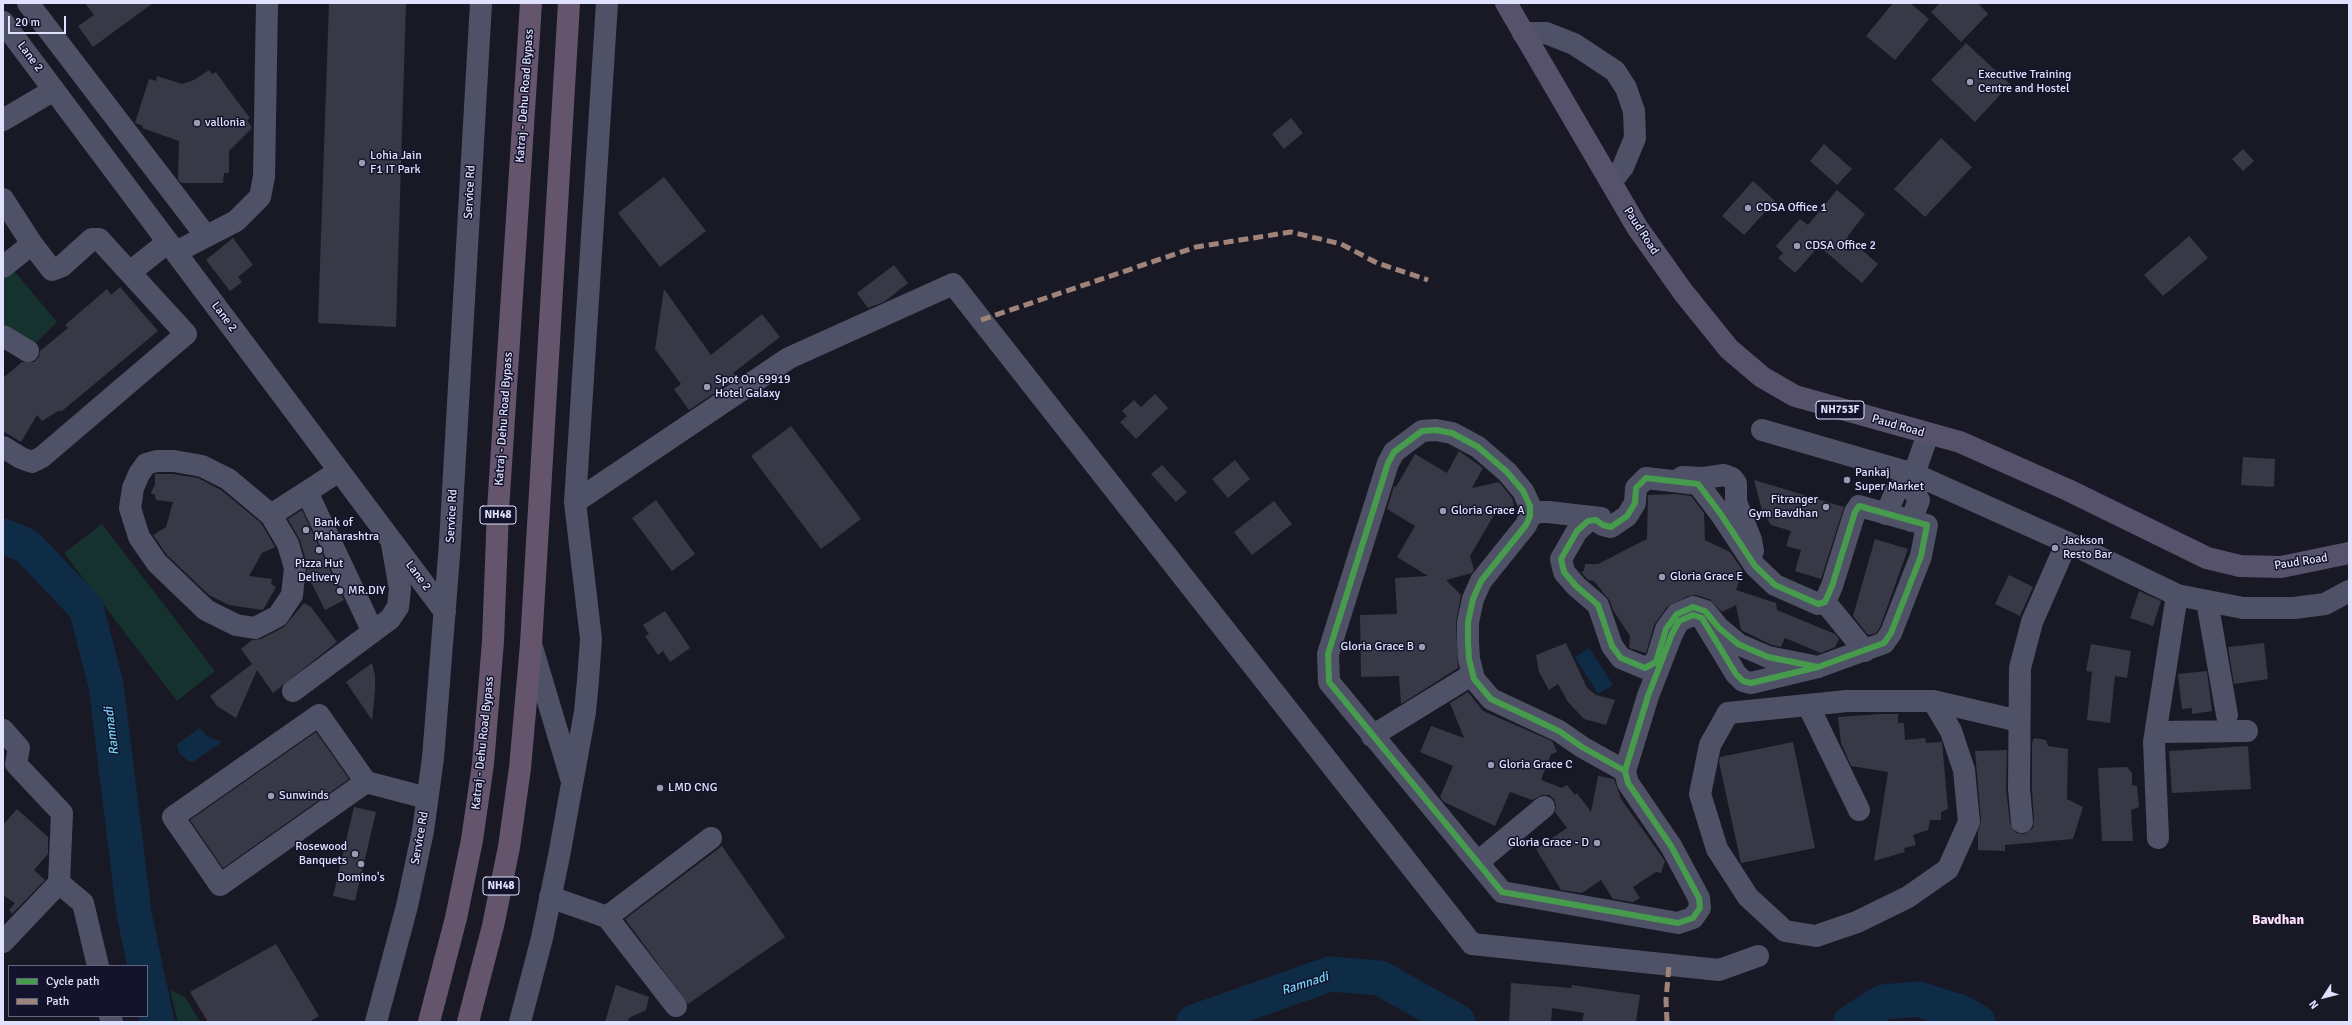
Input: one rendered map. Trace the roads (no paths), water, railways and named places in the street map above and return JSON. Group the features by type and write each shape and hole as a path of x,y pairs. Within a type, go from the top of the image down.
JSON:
{"highway":[{"name":"Katraj - Dehu Road Bypass","path":"429,1022 456,918 472,840 483,764 493,642 498,510 531,3"},
{"name":"NH48","path":"468,1022 493,926 509,847 520,768 531,644 568,3"}],"main road":[{"name":"Paud Road","path":"1506,3 1637,227 1683,292 1729,348 1762,378 1795,396 1960,442 2068,490 2207,558 2240,566 2281,567 2349,553"}],"street":[{"path":"28,3 206,236"},
{"path":"130,272 172,247 206,236 236,221 260,197 264,177 266,3"},
{"name":"Service Rd","path":"376,1022 407,906 428,798 433,758 444,612 481,3"},
{"path":"520,1022 550,897 585,712 591,639 575,502 607,3"},
{"name":"Lane 2","path":"3,22 444,612"},
{"path":"1523,33 1546,33 1574,44 1615,71 1626,88 1634,111 1635,138 1623,167 1611,182"},
{"path":"3,120 54,90"},
{"path":"3,199 32,244 52,270 62,266 92,240 98,239 186,334 42,457 32,462 21,458 3,447"},
{"path":"3,267 32,244"},
{"path":"575,502 789,358 953,284 1472,944 1719,970 1758,956"},
{"path":"3,336 28,351"},
{"path":"1625,770 1582,747 1559,731 1491,699 1481,689 1473,674 1469,659 1468,628 1473,599 1481,582 1526,525 1530,516 1530,506 1523,491 1507,472 1478,447 1452,433 1436,430 1422,431 1394,452 1388,463 1362,541 1328,654 1329,682 1502,892 1512,895 1678,923 1693,918 1700,908 1699,898 1671,846 1628,783 1625,770 1648,696 1672,634 1679,621 1693,615 1702,618 1736,674 1743,681 1751,683 1818,667 1884,643 1891,633 1918,562 1926,525 1859,506 1855,512 1832,586 1825,602"},
{"path":"1762,430 1912,479 2067,542 2177,594 2243,608 2294,608 2325,604 2349,591"},
{"path":"1886,514 1896,491 1912,479 1928,434"},
{"path":"174,461 202,466 228,479 271,515 288,544 295,568 292,595 278,616 255,628 236,625 206,610 181,588 157,564 139,537 130,508 133,488 146,464 174,461"},
{"path":"271,515 339,471"},
{"path":"1530,516 1539,512 1548,512 1583,518 1595,517 1609,521 1626,510 1631,497 1632,486 1645,474 1704,478 1724,475 1732,478 1736,483 1736,502 1751,540 1755,566"},
{"path":"1818,667 1768,657 1738,644 1719,628 1705,611 1693,607 1677,614 1666,629 1656,662 1645,668 1634,664 1621,658 1612,646 1598,605 1576,586 1564,572 1561,559 1577,531 1588,521 1596,520 1603,525 1611,527 1627,516 1635,503 1636,488 1646,478 1698,484 1720,513 1755,566 1775,585 1799,597 1818,604 1825,602"},
{"path":"1911,521 1918,500 1912,479"},
{"path":"307,492 373,632"},
{"path":"293,691 373,632 390,618 398,607 400,589 391,540"},
{"path":"2022,822 2019,721 2020,668 2032,622 2067,542"},
{"path":"2158,838 2154,742 2177,594"},
{"path":"2207,601 2227,715"},
{"path":"1825,602 1865,651"},
{"path":"531,644 572,781"},
{"path":"1372,736 1473,674"},
{"path":"1933,701 1951,731 1964,770 1969,822 1948,869 1902,900 1857,922 1816,936 1785,931 1748,897 1717,849 1700,794 1710,746 1728,713 1847,701 1933,701 2019,721"},
{"path":"1808,705 1859,810"},
{"path":"366,782 220,885 173,817 319,715 366,782 428,798"},
{"path":"3,730 19,748 16,764 62,813 59,883 3,942"},
{"path":"2156,732 2247,731"},
{"path":"1478,862 1544,807"},
{"path":"607,917 711,838"},
{"path":"59,883 83,903 98,965"},
{"path":"550,897 607,917 676,1006"}],"water":[{"path":"1589,648 1613,685 1598,694 1575,657"},
{"path":"200,728 207,736 222,742 193,762 188,761 179,753 177,744"}],"waterway":[{"name":"Ramnadi","path":"3,536 27,546 86,608 106,685 134,913 145,965"},
{"name":"Ramnadi","path":"1194,1022 1330,974 1380,978 1458,1022"},
{"name":"Ramnadi","path":"148,981 157,1022"},
{"name":"Ramnadi","path":"1851,1022 1883,1002 1918,999 1960,1012 1978,1022"}],"place":[{"name":"Executive Training Centre and Hostel","path":"1970,82"},
{"name":"vallonia","path":"197,123"},
{"name":"Lohia Jain F1 IT Park","path":"362,163"},
{"name":"CDSA Office 1","path":"1748,208"},
{"name":"CDSA Office 2","path":"1797,246"},
{"name":"Spot On 69919 Hotel Galaxy","path":"707,387"},
{"name":"Pankaj Super Market","path":"1847,480"},
{"name":"Fitranger Gym Bavdhan","path":"1826,507"},
{"name":"Gloria Grace A","path":"1443,511"},
{"name":"Bank of Maharashtra","path":"306,530"},
{"name":"Jackson Resto Bar","path":"2055,548"},
{"name":"Pizza Hut Delivery","path":"319,550"},
{"name":"Gloria Grace E","path":"1662,577"},
{"name":"MR.DIY","path":"340,591"},
{"name":"Gloria Grace B","path":"1422,647"},
{"name":"Gloria Grace C","path":"1491,765"},
{"name":"LMD CNG","path":"660,788"},
{"name":"Sunwinds","path":"271,796"},
{"name":"Gloria Grace - D","path":"1597,843"},
{"name":"Rosewood Banquets","path":"355,854"},
{"name":"Domino's","path":"361,864"}],"district":[{"name":"Bavdhan","path":"2278,920"}]}
